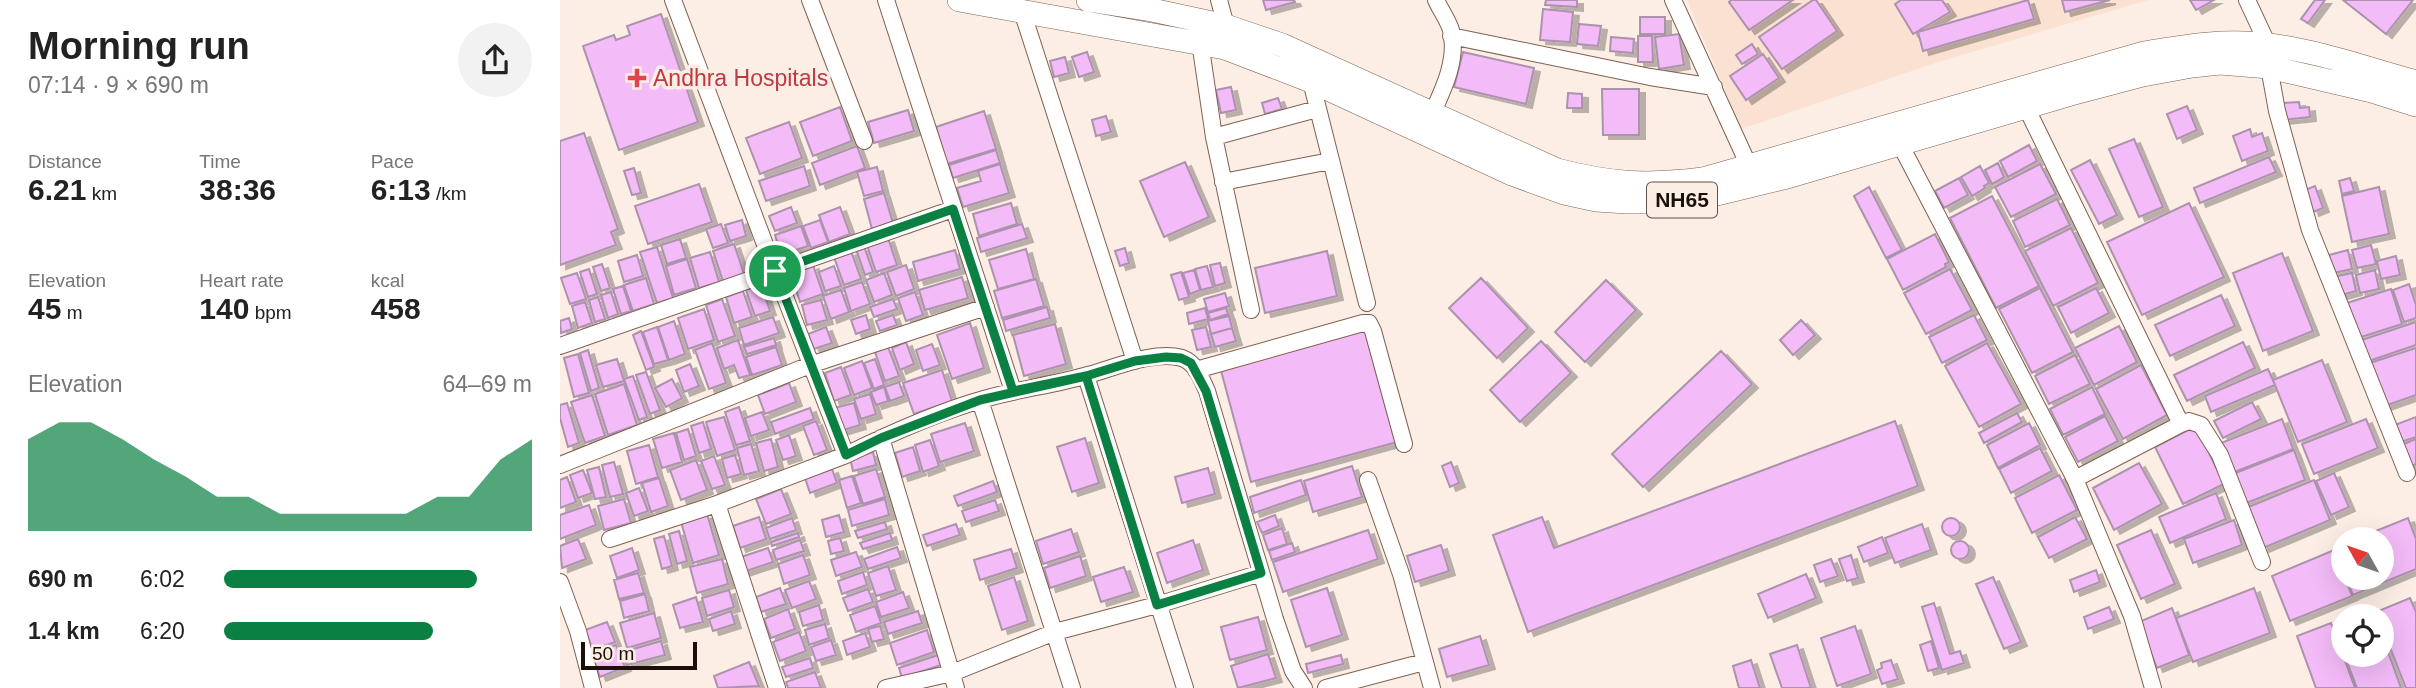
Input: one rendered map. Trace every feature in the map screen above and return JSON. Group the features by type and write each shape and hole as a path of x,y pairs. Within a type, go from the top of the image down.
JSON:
{"highway":[{"name":"NH65","path":"960,0 1200,42 1249,56 1311,81 1512,174 1564,193 1596,200 1663,202 1704,197 1787,177 2143,75 2192,65 2269,56 2416,104"},
{"name":"NH65","path":"1088,0 1226,26 1282,45 1557,170 1594,180 1629,184 1662,184 1703,179 2144,53 2189,45 2269,56 2332,59 2416,82"}],"street":[{"path":"673,0 846,455"},
{"path":"810,0 864,141"},
{"path":"886,0 1013,391"},
{"path":"1219,0 1226,26"},
{"path":"1432,114 1446,85 1452,54 1451,29 1436,0"},
{"path":"1673,0 1749,166"},
{"path":"2247,0 2269,56 2277,111 2310,230 2407,474"},
{"path":"1021,12 1135,361"},
{"path":"1451,36 1650,77 1714,87"},
{"path":"1200,42 1213,137 1251,310"},
{"path":"1311,81 1367,303"},
{"path":"2026,107 2181,424"},
{"path":"1213,137 1317,109"},
{"path":"1900,144 2075,479 2132,616 2153,688"},
{"path":"1223,182 1330,161"},
{"path":"560,346 953,209"},
{"path":"560,466 810,365 986,307"},
{"path":"1196,370 1368,323 1373,331 1404,444"},
{"path":"610,539 718,504 980,400 1086,376 1135,361 1181,358 1191,363 1206,391 1293,671 1304,688"},
{"path":"1086,376 1185,688"},
{"path":"980,400 1072,688"},
{"path":"2075,479 2181,424 2189,421 2201,425 2220,455 2262,562"},
{"path":"881,438 954,680"},
{"path":"1368,480 1401,574 1432,688"},
{"path":"718,504 777,688"},
{"path":"886,688 954,680 1055,632 1157,605 1261,573"},
{"path":"560,582 578,631 593,688"},
{"path":"1326,688 1424,662"}],"shaded area":[{"path":"1687,0 2148,0 1935,63 1741,129"}],"building":[{"path":"1263,0 1294,0 1295,2 1266,10"},
{"path":"1546,0 1577,0 1577,7 1545,5"},
{"path":"1793,0 1749,30 1729,2"},
{"path":"1816,0 1837,31 1782,69 1759,37"},
{"path":"1901,0 1942,0 1950,12 1913,34 1895,4"},
{"path":"2028,0 2034,19 1923,51 1918,32"},
{"path":"2062,0 2110,0 2065,12"},
{"path":"2190,0 2214,0 2196,10"},
{"path":"2315,0 2325,0 2308,23 2301,19"},
{"path":"2343,0 2413,0 2386,34"},
{"path":"1543,9 1573,12 1570,42 1540,40"},
{"path":"661,14 698,122 619,150 583,46 614,35 616,40 630,35 627,26"},
{"path":"1640,17 1665,17 1665,34 1640,34"},
{"path":"1579,24 1601,26 1598,46 1577,44"},
{"path":"1679,34 1684,65 1659,69 1655,37"},
{"path":"1638,36 1652,36 1653,62 1638,62"},
{"path":"1611,37 1634,39 1633,53 1610,51"},
{"path":"1752,44 1758,54 1742,64 1736,55"},
{"path":"1087,52 1094,72 1079,77 1072,57"},
{"path":"1463,52 1534,68 1526,104 1454,87"},
{"path":"1763,54 1779,78 1746,100 1730,76"},
{"path":"1065,57 1069,73 1054,77 1050,61"},
{"path":"1231,87 1236,110 1221,113 1216,90"},
{"path":"1602,89 1639,89 1639,135 1603,135"},
{"path":"1568,93 1582,94 1582,108 1567,108"},
{"path":"1278,98 1282,109 1265,114 1262,103"},
{"path":"2299,102 2300,108 2309,107 2310,117 2283,120 2282,103"},
{"path":"2187,106 2197,130 2177,139 2167,114"},
{"path":"840,107 852,141 813,156 800,122"},
{"path":"908,110 914,131 874,143 868,122"},
{"path":"984,111 996,149 947,164 936,127"},
{"path":"1106,116 1111,132 1096,136 1092,120"},
{"path":"789,122 802,158 760,174 746,138"},
{"path":"2250,129 2252,137 2262,133 2268,151 2242,161 2233,136"},
{"path":"584,133 618,229 611,232 616,245 560,265 560,141"},
{"path":"2134,139 2163,207 2139,217 2109,149"},
{"path":"2029,145 2037,161 2008,177 2000,161"},
{"path":"857,146 865,168 820,185 812,163"},
{"path":"996,150 1000,163 953,178 949,165"},
{"path":"2269,157 2276,172 2200,203 2194,188"},
{"path":"2090,160 2117,215 2099,224 2071,170"},
{"path":"1185,162 1209,217 1164,237 1140,181"},
{"path":"1998,163 2004,177 1992,184 1985,170"},
{"path":"1000,164 1009,193 963,207 957,188 981,181 978,171"},
{"path":"2040,164 2056,194 2011,217 1995,187"},
{"path":"804,166 810,186 766,201 759,181"},
{"path":"1980,166 1989,183 1972,196 1961,177"},
{"path":"877,167 883,191 864,196 857,172"},
{"path":"634,168 641,193 632,195 624,171"},
{"path":"1959,178 1968,195 1944,208 1935,191"},
{"path":"2350,178 2354,191 2342,194 2339,181"},
{"path":"699,184 712,222 648,244 635,206"},
{"path":"2315,186 2323,208 2313,212 2305,190"},
{"path":"1869,187 1902,250 1886,258 1854,196"},
{"path":"2379,187 2389,234 2352,242 2342,196"},
{"path":"884,193 893,223 872,229 864,199"},
{"path":"1992,196 2039,286 1996,308 1950,218"},
{"path":"2057,199 2070,225 2025,247 2013,221"},
{"path":"1011,203 1017,224 979,236 973,214"},
{"path":"2189,203 2224,277 2142,315 2107,242"},
{"path":"791,207 797,223 775,231 769,216"},
{"path":"840,207 850,234 829,242 819,215"},
{"path":"742,220 746,236 730,241 725,225"},
{"path":"820,220 828,242 811,248 803,226"},
{"path":"721,224 728,243 713,248 706,229"},
{"path":"1022,224 1027,238 981,252 977,238"},
{"path":"801,226 808,246 781,255 775,235"},
{"path":"2071,228 2098,283 2053,306 2025,251"},
{"path":"1935,234 1949,262 1945,264 1946,267 1903,290 1887,259"},
{"path":"888,238 897,265 876,272 867,245"},
{"path":"680,239 686,258 667,264 661,245"},
{"path":"734,244 744,274 723,281 713,251"},
{"path":"2371,245 2376,264 2357,268 2352,250"},
{"path":"864,246 873,272 865,275 856,249"},
{"path":"657,247 673,298 657,303 640,252"},
{"path":"1125,248 1129,263 1120,266 1115,251"},
{"path":"1026,249 1034,279 998,289 989,260"},
{"path":"955,250 960,269 918,281 913,262"},
{"path":"2348,250 2352,269 2333,273 2329,255"},
{"path":"851,251 861,279 844,285 834,257"},
{"path":"1327,251 1337,296 1265,313 1255,268"},
{"path":"710,252 719,282 699,288 690,258"},
{"path":"2282,253 2313,331 2263,351 2233,273"},
{"path":"637,255 643,276 624,282 618,261"},
{"path":"2396,256 2400,275 2381,279 2377,261"},
{"path":"687,259 696,288 674,295 666,266"},
{"path":"1220,263 1225,283 1215,286 1210,265"},
{"path":"602,264 610,288 601,291 593,267"},
{"path":"813,265 823,294 800,302 791,273"},
{"path":"906,265 914,289 896,296 887,272"},
{"path":"834,266 841,286 825,291 819,272"},
{"path":"1207,266 1213,287 1201,290 1195,269"},
{"path":"589,269 597,294 588,297 580,272"},
{"path":"1950,269 1972,310 1926,334 1904,293"},
{"path":"1194,270 1200,290 1190,294 1183,273"},
{"path":"2375,270 2379,289 2360,293 2356,275"},
{"path":"1181,272 1189,297 1179,300 1171,275"},
{"path":"577,273 586,299 570,304 561,278"},
{"path":"884,273 892,295 874,302 866,280"},
{"path":"2352,273 2356,291 2338,296 2333,277"},
{"path":"962,277 968,298 925,310 919,290"},
{"path":"646,278 654,304 633,311 624,285"},
{"path":"1481,278 1528,328 1497,358 1449,308"},
{"path":"1036,279 1044,306 1002,318 994,291"},
{"path":"1606,280 1636,310 1585,362 1555,332"},
{"path":"862,282 870,304 851,311 844,288"},
{"path":"761,284 770,311 755,316 746,290"},
{"path":"2409,284 2416,305 2416,318 2404,322 2393,290"},
{"path":"623,286 631,311 621,314 613,289"},
{"path":"2040,288 2073,352 2032,373 1999,309"},
{"path":"2096,288 2109,313 2071,333 2058,307"},
{"path":"2391,289 2402,324 2358,338 2347,303"},
{"path":"841,290 849,312 831,319 823,296"},
{"path":"743,291 752,317 734,323 726,297"},
{"path":"611,292 618,314 608,318 601,295"},
{"path":"915,292 923,315 906,321 898,298"},
{"path":"1225,293 1229,306 1208,312 1204,299"},
{"path":"2221,295 2235,326 2170,356 2155,325"},
{"path":"598,297 605,319 595,322 589,300"},
{"path":"722,299 735,336 718,342 706,305"},
{"path":"893,299 897,309 874,317 870,307"},
{"path":"821,300 827,320 807,325 802,305"},
{"path":"585,302 592,323 578,328 572,306"},
{"path":"1047,307 1050,318 1006,331 1003,320"},
{"path":"1205,308 1208,319 1189,324 1187,313"},
{"path":"1226,308 1228,314 1210,320 1208,313"},
{"path":"704,309 714,340 688,349 678,318"},
{"path":"866,315 870,329 856,334 851,320"},
{"path":"893,315 897,325 880,331 876,321"},
{"path":"1974,315 1987,340 1942,363 1929,337"},
{"path":"1229,316 1232,328 1211,334 1208,321"},
{"path":"773,317 779,333 744,345 739,328"},
{"path":"569,318 572,329 561,333 560,321"},
{"path":"1801,320 1815,335 1793,355 1780,340"},
{"path":"674,321 685,354 669,360 658,327"},
{"path":"2416,322 2416,345 2366,362 2359,341"},
{"path":"970,323 984,368 952,379 937,335"},
{"path":"1055,324 1066,364 1024,376 1013,335"},
{"path":"2119,326 2137,362 2094,385 2075,348"},
{"path":"657,327 668,360 654,364 643,332"},
{"path":"826,327 832,343 814,349 808,334"},
{"path":"1206,327 1211,347 1197,350 1192,330"},
{"path":"1366,327 1397,442 1251,482 1220,367"},
{"path":"1232,328 1236,341 1215,347 1211,334"},
{"path":"641,331 654,367 646,370 633,335"},
{"path":"774,338 776,345 747,354 744,347"},
{"path":"738,340 750,375 739,378 734,365 724,369 717,348"},
{"path":"1541,341 1571,373 1520,422 1490,390"},
{"path":"906,342 914,364 900,370 892,348"},
{"path":"2243,342 2255,368 2187,401 2174,375"},
{"path":"712,343 726,383 709,389 695,350"},
{"path":"1987,343 2021,404 1979,427 1945,366"},
{"path":"932,344 940,365 923,371 916,350"},
{"path":"776,347 782,365 752,375 746,357"},
{"path":"888,347 899,376 885,381 875,352"},
{"path":"2416,348 2416,395 2382,407 2367,364"},
{"path":"588,350 599,388 591,391 580,353"},
{"path":"1721,351 1752,384 1643,487 1612,454"},
{"path":"578,354 589,393 574,397 564,358"},
{"path":"2075,355 2090,384 2049,404 2035,376"},
{"path":"617,359 624,381 603,387 596,365"},
{"path":"875,359 884,385 874,389 864,363"},
{"path":"2322,360 2347,422 2298,442 2273,380"},
{"path":"862,361 872,388 854,395 844,368"},
{"path":"690,364 699,386 684,392 676,370"},
{"path":"2141,365 2167,415 2123,439 2096,389"},
{"path":"841,367 851,395 834,401 825,373"},
{"path":"2268,369 2275,385 2211,412 2205,396"},
{"path":"942,370 952,401 914,414 903,383"},
{"path":"646,372 660,410 650,414 636,375"},
{"path":"633,376 647,417 639,420 624,379"},
{"path":"672,379 682,398 666,407 655,388"},
{"path":"899,382 904,396 890,401 885,387"},
{"path":"789,383 796,402 765,414 758,395"},
{"path":"624,384 637,425 608,435 595,394"},
{"path":"884,387 888,401 876,405 871,392"},
{"path":"2092,387 2105,414 2063,435 2050,409"},
{"path":"870,394 876,414 861,419 854,399"},
{"path":"592,395 605,436 585,443 571,402"},
{"path":"2252,402 2261,419 2223,438 2214,421"},
{"path":"567,403 579,443 568,447 560,418 560,405"},
{"path":"854,403 860,425 840,431 834,408"},
{"path":"739,407 750,441 736,445 725,412"},
{"path":"810,408 814,419 775,434 771,422"},
{"path":"762,412 769,430 751,436 745,418"},
{"path":"2017,413 2022,422 1984,443 1979,433"},
{"path":"2105,416 2118,441 2078,462 2065,437"},
{"path":"724,417 735,450 717,456 706,422"},
{"path":"2416,417 2416,437 2398,443 2392,426"},
{"path":"2282,419 2293,449 2232,473 2221,443"},
{"path":"2366,419 2378,448 2314,474 2302,444"},
{"path":"816,421 827,450 814,455 803,426"},
{"path":"1895,421 1918,486 1528,632 1493,535 1542,517 1554,548"},
{"path":"703,422 711,449 699,453 691,426"},
{"path":"965,423 974,451 940,462 931,434"},
{"path":"2029,423 2040,445 1998,468 1987,445"},
{"path":"2196,426 2224,484 2183,504 2155,447"},
{"path":"688,429 696,456 684,460 676,433"},
{"path":"674,433 682,462 662,468 653,439"},
{"path":"789,435 796,456 783,460 776,440"},
{"path":"1085,438 1099,483 1072,492 1057,447"},
{"path":"771,439 778,467 764,471 756,443"},
{"path":"2416,439 2416,464 2407,468 2399,446"},
{"path":"930,440 939,466 923,472 915,445"},
{"path":"751,444 759,471 744,475 737,448"},
{"path":"649,445 658,477 636,484 627,451"},
{"path":"913,447 920,471 902,477 895,453"},
{"path":"2040,448 2052,471 2011,493 1999,469"},
{"path":"2294,450 2305,480 2244,504 2233,474"},
{"path":"873,452 876,465 853,471 850,458"},
{"path":"735,455 741,474 727,478 722,459"},
{"path":"714,456 725,485 712,489 701,461"},
{"path":"696,460 707,490 681,500 670,470"},
{"path":"614,462 623,494 610,497 602,465"},
{"path":"1451,462 1459,483 1450,487 1442,466"},
{"path":"2139,463 2162,504 2114,530 2093,488"},
{"path":"1352,466 1362,497 1313,512 1304,481"},
{"path":"599,467 606,497 595,499 587,470"},
{"path":"1208,468 1215,494 1182,503 1175,477"},
{"path":"832,469 837,483 810,493 805,478"},
{"path":"876,469 885,497 863,504 854,476"},
{"path":"583,470 592,493 578,498 570,475"},
{"path":"2334,473 2349,507 2331,515 2316,481"},
{"path":"2059,475 2077,510 2032,533 2015,498"},
{"path":"852,476 861,503 847,508 839,480"},
{"path":"567,477 576,502 560,508 560,480"},
{"path":"659,478 668,506 651,512 642,483"},
{"path":"1301,480 1306,495 1254,513 1250,497"},
{"path":"2314,480 2330,520 2263,548 2246,508"},
{"path":"993,481 997,492 958,506 954,496"},
{"path":"639,488 648,511 634,516 626,493"},
{"path":"781,489 791,514 766,524 756,499"},
{"path":"2216,493 2226,519 2170,543 2159,517"},
{"path":"624,499 631,523 604,530 598,506"},
{"path":"885,499 889,515 852,526 848,510"},
{"path":"995,500 999,511 966,522 962,511"},
{"path":"589,505 596,525 560,539 560,515"},
{"path":"707,514 719,555 693,563 681,522"},
{"path":"839,515 844,532 826,537 822,520"},
{"path":"1275,515 1279,526 1262,533 1257,522"},
{"path":"759,517 766,539 740,548 733,526"},
{"path":"2075,517 2087,539 2049,558 2038,537"},
{"path":"792,518 796,530 770,539 766,528"},
{"path":"1951,518 1959,523 1960,527 1955,535 1951,536 1943,531 1942,527 1947,519"},
{"path":"2408,518 2416,539 2416,569 2394,578 2394,527 2386,527"},
{"path":"2234,520 2242,545 2193,563 2184,539"},
{"path":"885,522 887,529 858,538 855,531"},
{"path":"956,524 960,535 927,546 923,535"},
{"path":"1922,524 1931,550 1895,563 1885,538"},
{"path":"1282,528 1287,544 1268,550 1263,535"},
{"path":"1071,529 1079,552 1043,564 1036,541"},
{"path":"1368,530 1378,559 1283,592 1273,562"},
{"path":"2151,530 2175,584 2141,599 2117,545"},
{"path":"679,531 687,561 677,564 669,534"},
{"path":"798,533 799,537 772,546 771,542"},
{"path":"890,533 892,540 863,549 860,543"},
{"path":"664,536 672,566 662,569 654,539"},
{"path":"1882,537 1888,553 1864,562 1858,547"},
{"path":"840,538 844,551 831,554 828,541"},
{"path":"578,539 586,559 562,568 560,546"},
{"path":"800,540 804,551 776,560 773,550"},
{"path":"1193,540 1203,570 1167,583 1157,553"},
{"path":"1956,541 1964,541 1969,550 1967,557 1956,559 1951,554 1951,546"},
{"path":"1292,543 1295,552 1272,560 1269,551"},
{"path":"1441,545 1449,571 1415,582 1407,556"},
{"path":"897,547 901,558 868,569 864,559"},
{"path":"632,548 639,570 617,578 610,556"},
{"path":"768,548 773,562 743,572 738,558"},
{"path":"1011,549 1017,568 980,580 974,560"},
{"path":"2331,551 2331,590 2350,590 2352,596 2290,621 2272,576"},
{"path":"856,552 862,567 836,576 831,560"},
{"path":"803,555 810,575 784,584 778,564"},
{"path":"1851,555 1858,578 1847,581 1839,559"},
{"path":"1080,556 1086,576 1050,588 1044,568"},
{"path":"722,559 728,584 697,593 690,567"},
{"path":"1831,559 1838,576 1820,582 1814,565"},
{"path":"888,566 896,590 876,596 868,573"},
{"path":"1124,567 1133,592 1101,602 1093,577"},
{"path":"2096,570 2100,582 2074,592 2070,580"},
{"path":"863,572 867,585 842,594 838,581"},
{"path":"638,573 644,593 619,599 614,580"},
{"path":"1806,574 1816,598 1768,618 1758,594"},
{"path":"1014,577 1028,621 1002,630 988,586"},
{"path":"1993,577 2021,642 2004,649 1976,584"},
{"path":"809,581 816,599 792,608 785,590"},
{"path":"780,588 786,604 761,612 756,597"},
{"path":"1327,588 1342,635 1306,647 1291,600"},
{"path":"2254,588 2270,633 2193,662 2176,618"},
{"path":"868,589 873,602 848,611 843,598"},
{"path":"729,590 734,607 707,616 702,598"},
{"path":"2351,590 2365,590 2353,595"},
{"path":"903,592 909,608 881,617 876,602"},
{"path":"645,594 649,611 624,618 620,601"},
{"path":"696,597 703,622 680,628 673,605"},
{"path":"2410,598 2416,612 2416,688 2406,688 2394,658 2394,605"},
{"path":"1934,603 1950,654 1960,651 1964,663 1942,670 1922,607"},
{"path":"819,605 823,620 803,626 799,612"},
{"path":"875,606 881,623 856,632 850,615"},
{"path":"2109,607 2114,619 2088,629 2084,617"},
{"path":"2172,608 2189,655 2157,668 2139,622"},
{"path":"788,609 795,629 771,638 764,619"},
{"path":"731,611 735,624 713,631 709,619"},
{"path":"918,611 922,623 888,634 884,622"},
{"path":"654,613 661,638 627,648 620,623"},
{"path":"1258,617 1267,650 1230,660 1221,627"},
{"path":"607,622 615,642 593,650 585,630"},
{"path":"2331,623 2331,667 2347,667 2355,688 2316,688 2297,636"},
{"path":"825,624 829,638 809,645 805,630"},
{"path":"880,626 884,639 872,642 868,629"},
{"path":"1855,626 1871,674 1837,686 1821,638"},
{"path":"927,630 934,652 897,665 890,643"},
{"path":"799,632 806,651 780,661 773,642"},
{"path":"865,633 870,647 847,655 843,641"},
{"path":"1480,636 1489,665 1447,677 1439,649"},
{"path":"831,640 836,655 816,661 811,647"},
{"path":"661,641 665,655 627,665 623,652"},
{"path":"1931,641 1939,668 1928,671 1920,645"},
{"path":"616,645 625,667 600,677 592,655"},
{"path":"1797,645 1811,688 1782,688 1770,654"},
{"path":"1268,654 1276,678 1238,688 1231,666"},
{"path":"938,655 941,665 902,678 899,668"},
{"path":"1341,655 1343,664 1308,673 1306,664"},
{"path":"810,658 813,668 786,677 782,667"},
{"path":"1751,660 1760,688 1739,688 1733,666"},
{"path":"1891,660 1898,679 1882,684 1877,670 1882,668 1881,663"},
{"path":"749,662 759,686 718,688 714,676"},
{"path":"2349,667 2393,667 2401,688 2357,688"},
{"path":"815,672 821,688 788,688 786,682"}],"place":[{"name":"Andhra Hospitals","path":"637,78"}],"route":[{"path":"775,271 846,455 881,438 980,400 1013,391 1086,376 1135,361 1166,357 1181,358 1191,363 1206,391 1261,573 1157,605 1086,376 1013,391 953,209 775,271"}]}
